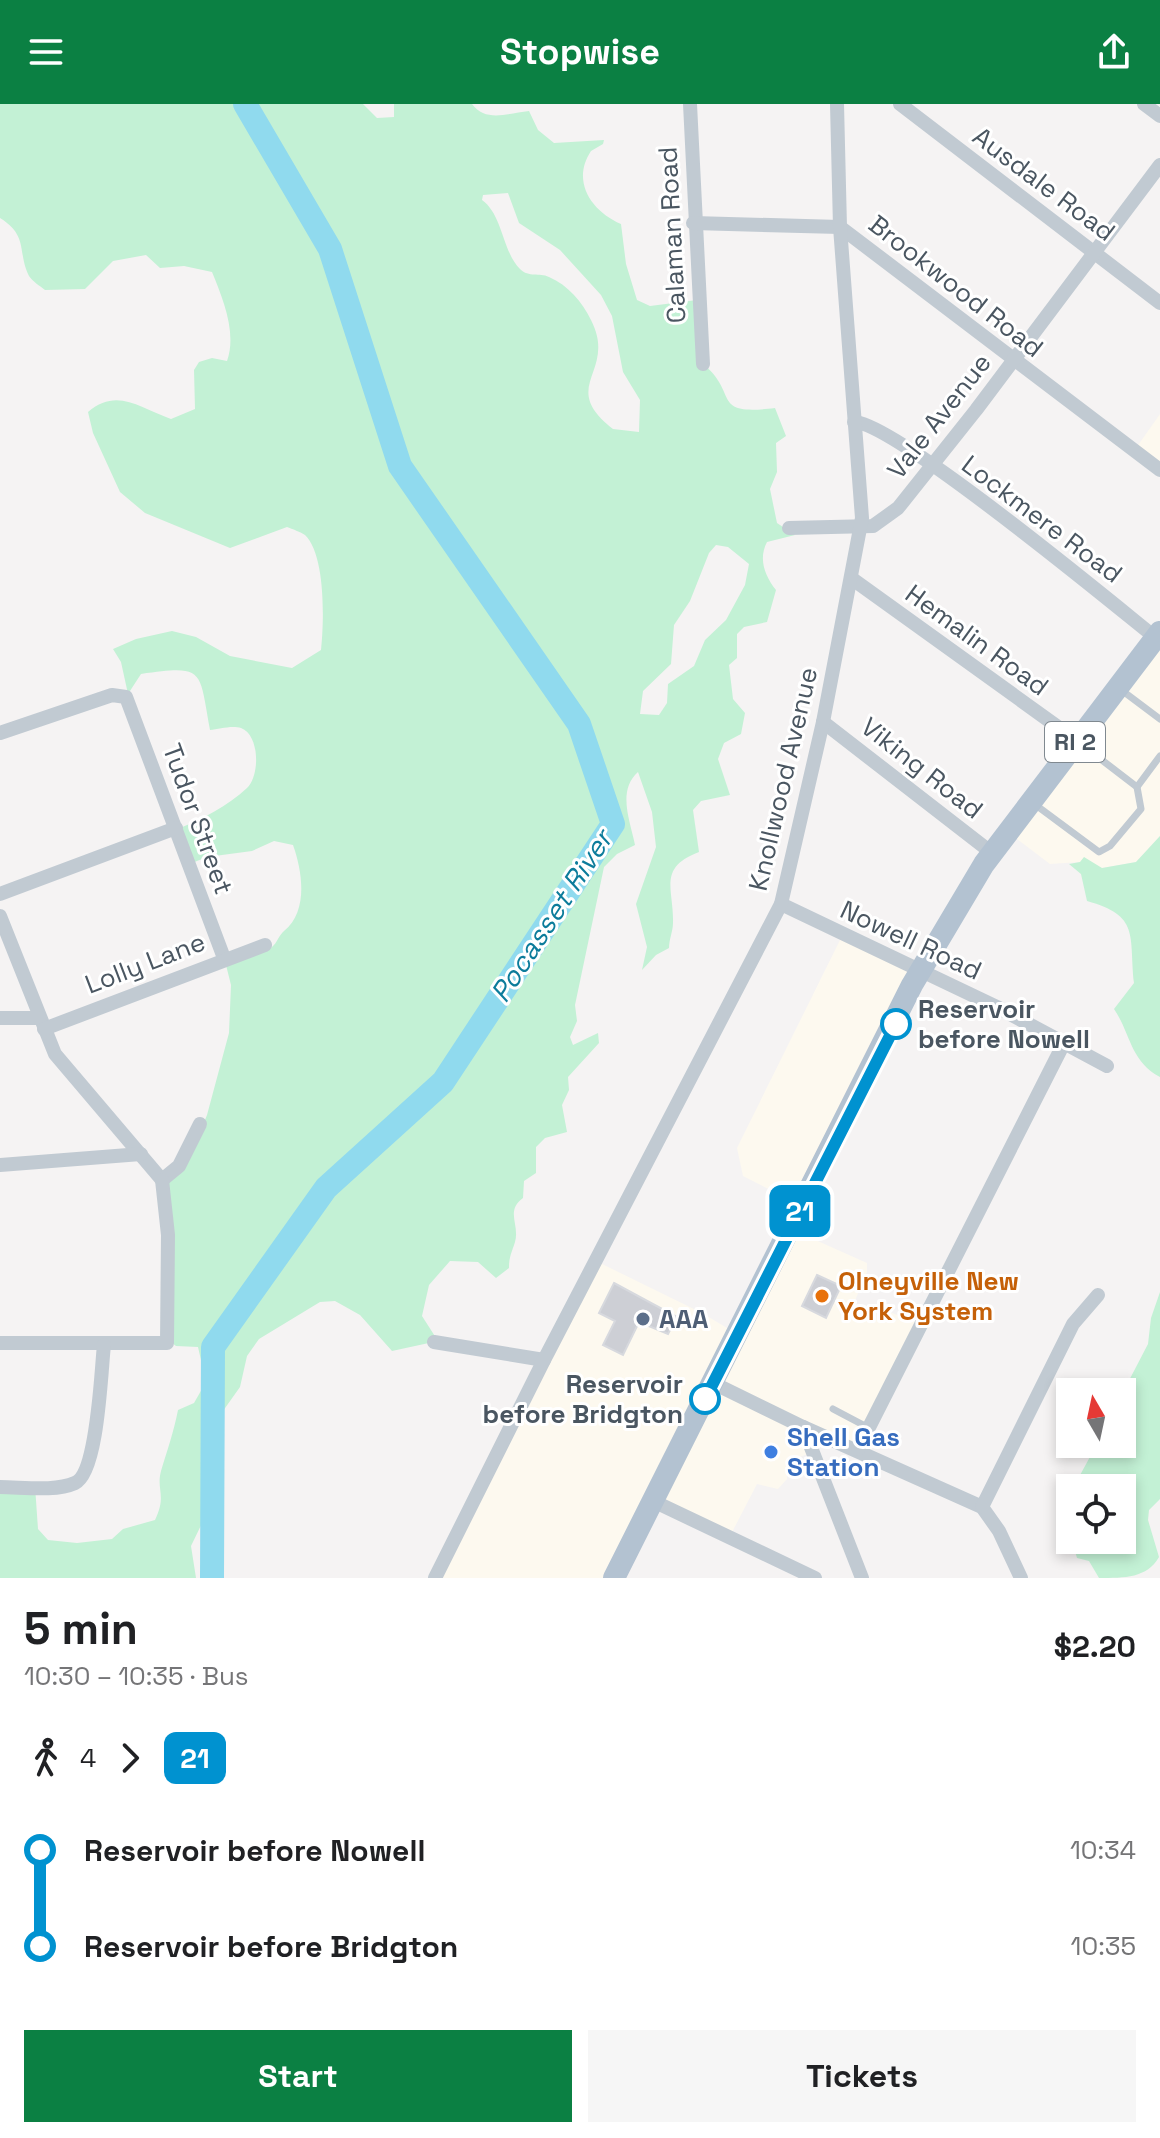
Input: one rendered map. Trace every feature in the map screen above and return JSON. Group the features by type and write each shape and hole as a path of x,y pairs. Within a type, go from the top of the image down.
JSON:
{"main road":[{"name":"RI 2","path":"614,1578 956,908 992,853 1158,635"}],"street":[{"name":"Calaman Road","path":"690,104 693,223 703,364"},
{"name":"Knollwood Avenue","path":"435,1578 544,1360 781,904 823,722 851,578 861,484 840,227 837,104"},
{"name":"Ausdale Road","path":"900,104 1160,303"},
{"path":"1144,104 1160,116"},
{"name":"Vale Avenue","path":"856,528 873,526 898,508 1160,165"},
{"name":"Brookwood Road","path":"693,223 840,227 1160,470"},
{"name":"Lockmere Road","path":"854,422 880,429 1158,635"},
{"path":"789,528 856,528"},
{"name":"Hemalin Road","path":"851,578 1076,740"},
{"name":"Tudor Street","path":"0,733 112,695 126,697 224,958"},
{"name":"Viking Road","path":"823,722 992,853"},
{"path":"0,894 176,828"},
{"name":"Nowell Road","path":"781,904 922,970 1107,1066"},
{"path":"0,916 55,1054 162,1180 168,1235 167,1343 0,1343"},
{"name":"Lolly Lane","path":"42,1023 265,945"},
{"path":"0,1018 42,1023"},
{"path":"858,1449 1064,1043"},
{"path":"162,1180 179,1166 200,1124"},
{"path":"0,1165 141,1154"},
{"path":"982,1507 1073,1324 1098,1295"},
{"path":"434,1342 544,1360"},
{"path":"0,1487 76,1483 85,1474 93,1443 104,1345"},
{"path":"713,1383 982,1507 999,1531 1021,1578"},
{"path":"803,1427 862,1578"},
{"path":"653,1501 815,1578"}],"lane":[{"path":"1117,687 1160,719"},
{"path":"1031,802 1099,852 1110,846 1141,809 1137,787 1076,740"},
{"path":"1137,787 1160,756"},
{"path":"833,1409 869,1428"}],"shaded area":[{"path":"1160,414 1160,468 1136,448"},
{"path":"1160,631 1160,836 1136,862 1102,868 1080,862 1050,864 1009,833"},
{"path":"843,934 913,964 800,1205 743,1176 737,1148"},
{"path":"793,1230 867,1263 867,1272 851,1310 863,1314 870,1307 877,1307 920,1324 858,1449 812,1431 810,1453 787,1462 787,1479 778,1489 757,1484 729,1538 656,1501 613,1578 436,1578 600,1263 702,1313 737,1334"}],"green space":[{"path":"0,104 363,104 377,118 394,117 394,104 472,104 491,115 529,111 538,130 554,143 604,140 603,144 591,151 585,162 584,184 593,203 621,224 626,264 637,300 650,306 697,300 703,364 714,375 733,406 754,410 775,408 786,436 776,443 777,472 770,489 777,523 795,535 767,542 763,555 764,567 776,590 767,622 744,627 737,634 737,658 729,665 733,699 745,713 741,734 724,743 718,759 730,795 701,801 693,810 699,852 677,865 673,873 673,923 669,948 656,955 642,970 647,947 636,904 656,847 652,812 638,772 628,788 627,806 635,845 617,854 604,867 575,1005 577,1021 570,1037 573,1045 598,1033 599,1043 568,1077 569,1090 562,1105 567,1132 545,1138 536,1147 536,1173 524,1181 523,1198 515,1208 516,1236 509,1268 496,1278 478,1262 450,1261 429,1285 422,1316 438,1341 392,1351 360,1315 335,1301 320,1302 259,1339 247,1356 240,1387 218,1418 221,1453 212,1477 206,1515 191,1546 196,1578 0,1578 0,1486 35,1486 38,1529 48,1540 77,1543 112,1539 123,1529 155,1520 161,1499 161,1471 178,1410 194,1403 206,1382 198,1347 176,1346 167,1339 166,1185 193,1149 207,1115 229,1033 231,985 226,965 272,947 292,923 300,903 301,880 293,845 274,841 252,851 207,857 192,863 178,829 214,812 247,788 256,766 255,747 247,732 241,728 210,730 200,683 188,672 177,670 141,674 128,694 121,662 113,649 136,639 172,631 196,637 230,656 292,668 321,650 323,607 320,573 312,545 305,535 287,527 230,548 145,513 120,492 93,433 88,412 109,401 129,402 171,419 195,409 194,370 199,362 212,358 227,361 230,350 230,328 212,272 184,266 160,268 146,255 113,261 85,289 45,290 29,276 19,238 0,218","holes":["508,193 519,223 560,250 601,295 612,316 623,372 640,400 639,432 613,429 597,414 590,401 589,389 598,353 591,320 568,289 556,280 523,272 514,261 494,215 482,200 483,195","716,545 728,547 749,564 745,585 726,620 705,640 694,666 668,684 667,703 659,715 640,714 643,691 671,664 674,625 690,601 709,553"]},
{"path":"1160,836 1160,1077 1150,1071 1137,1055 1114,1009 1134,983 1128,929 1116,913 1087,901 1081,874 1069,864 1080,862 1084,857 1102,868 1136,862"},
{"path":"1160,1292 1160,1499 1149,1510 1148,1520 1159,1557 1142,1573 1099,1578 1089,1561 1077,1558 1076,1554 1136,1554 1136,1474 1081,1474 1089,1458 1136,1458 1136,1378 1130,1378 1148,1344 1151,1318"}],"building":[{"name":"Olneyville New York System","path":"817,1275 841,1286 826,1318 802,1306"},
{"name":"AAA","path":"614,1283 677,1317 668,1334 639,1322 623,1355 603,1345 615,1321 599,1313"}],"waterway":[{"name":"Pocasset River","path":"212,1578 213,1347 326,1188 443,1082 613,824 579,724 400,466 330,249 245,104"}],"bus line":[{"name":"21","path":"705,1399 896,1024"}],"place":[{"name":"Reservoir before Nowell","path":"896,1024"},
{"name":"Olneyville New York System","path":"822,1296"},
{"name":"AAA","path":"643,1319"},
{"name":"Reservoir before Bridgton","path":"705,1399"},
{"name":"Shell Gas Station","path":"771,1452"}]}
